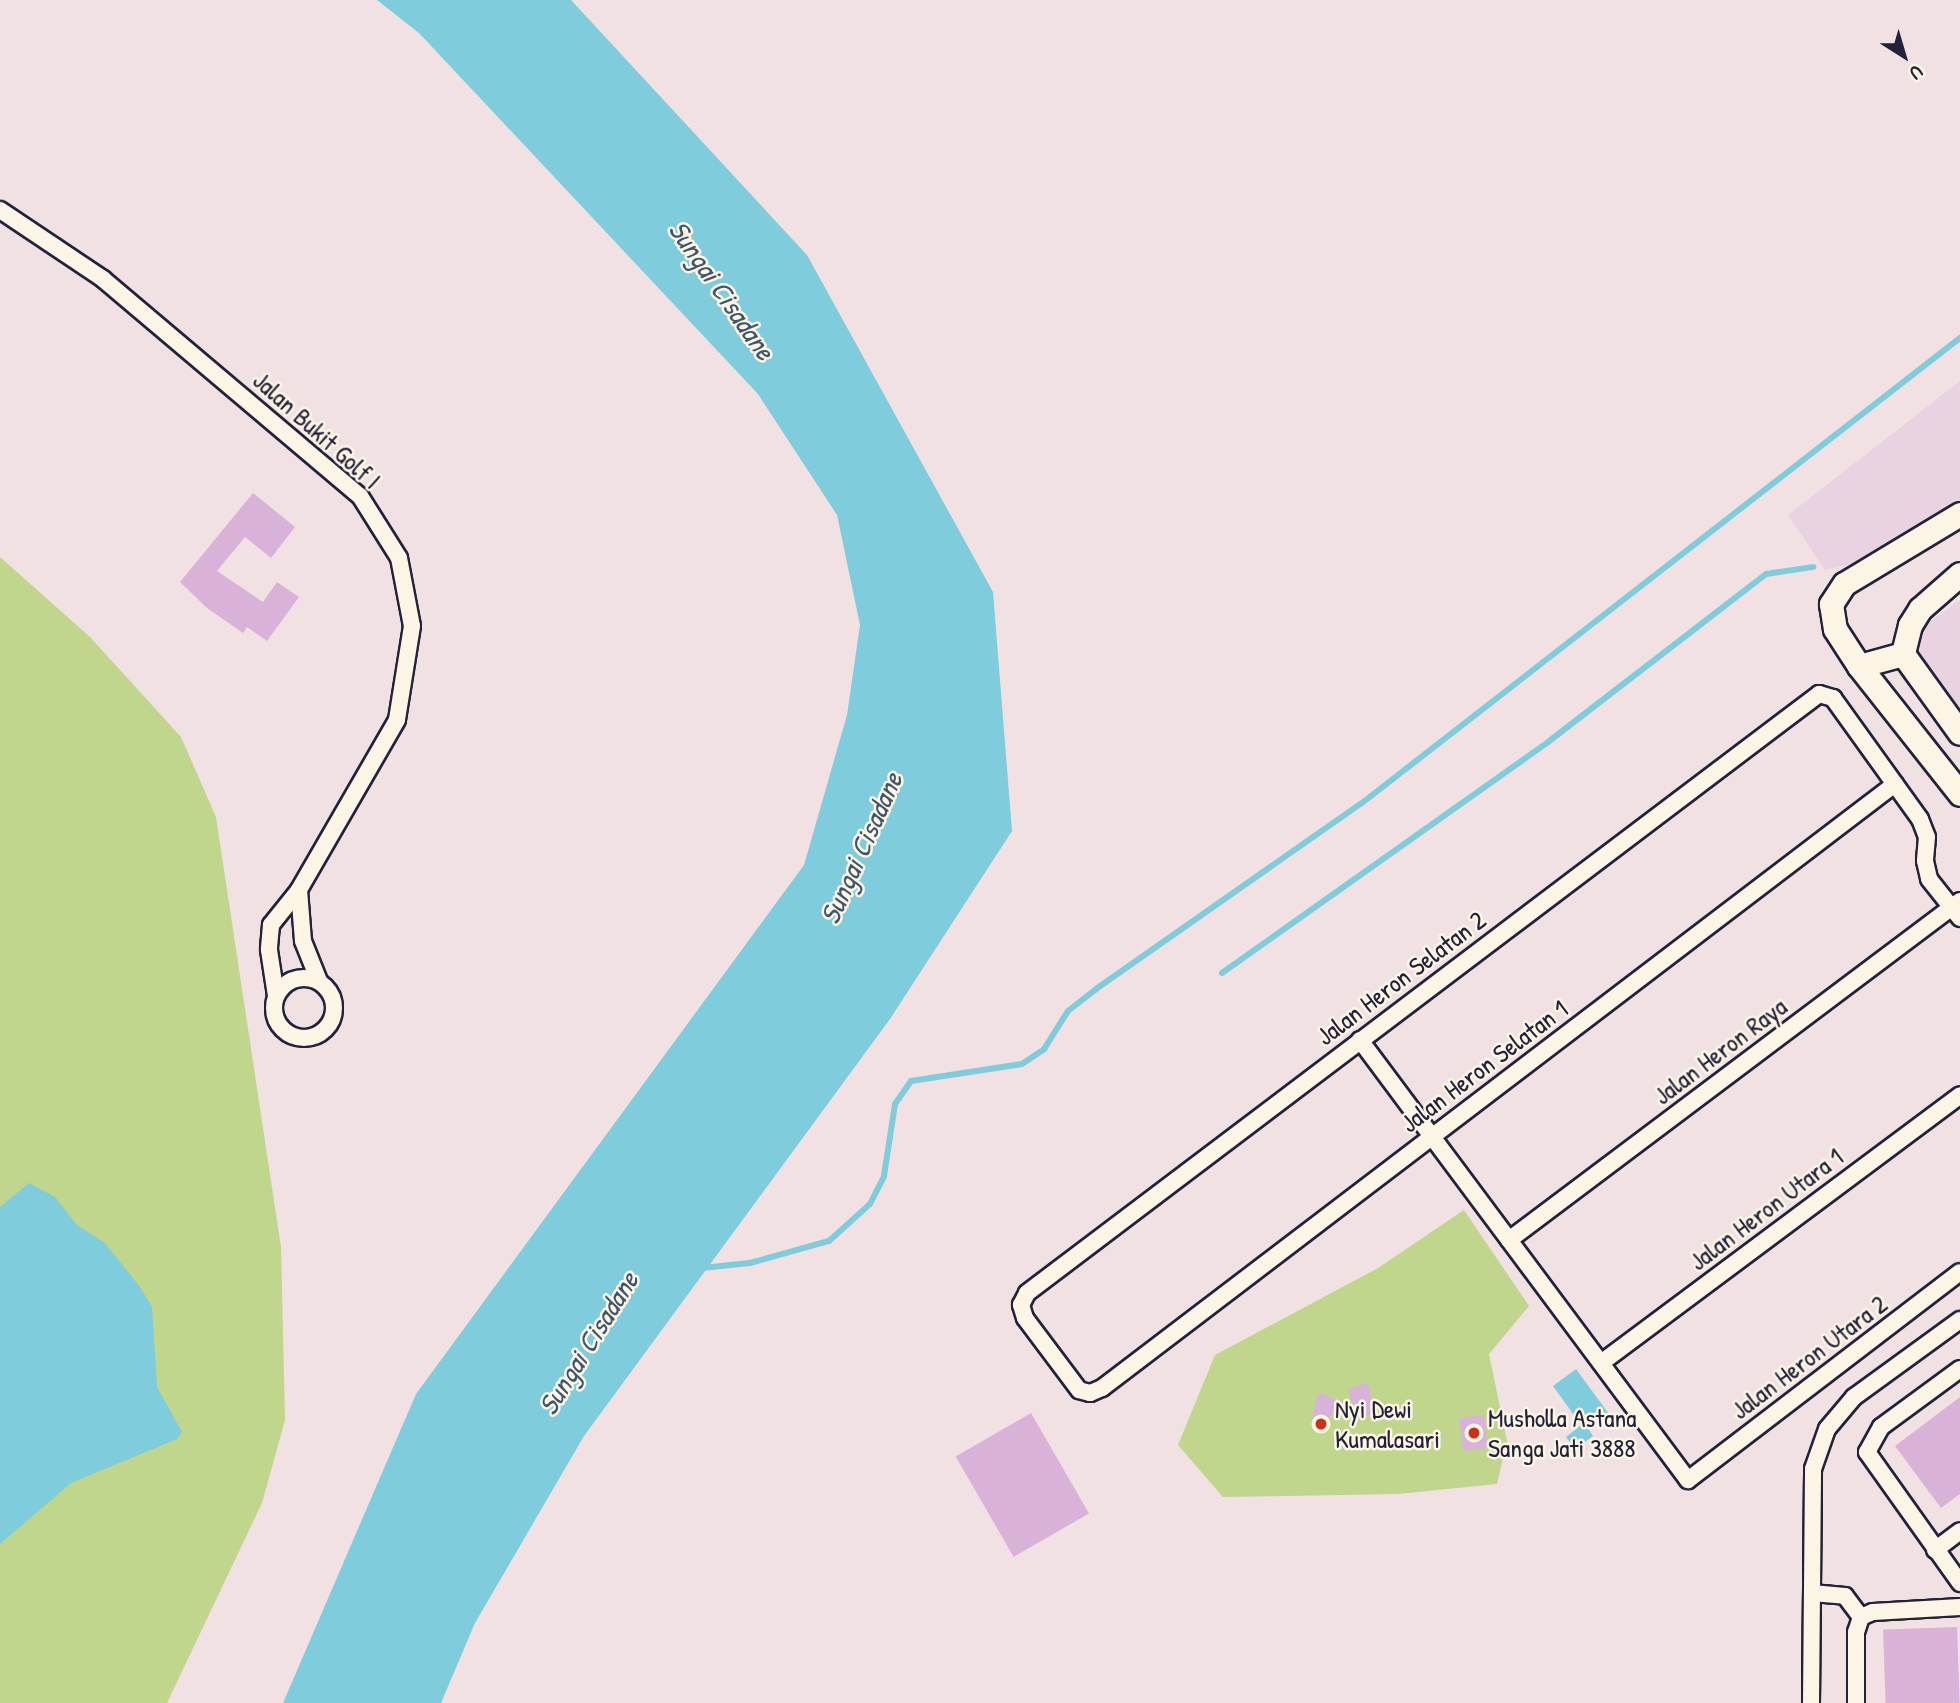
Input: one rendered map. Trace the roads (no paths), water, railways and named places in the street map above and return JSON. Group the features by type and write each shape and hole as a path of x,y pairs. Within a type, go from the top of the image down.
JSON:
{"main road":[{"path":"1960,514 1838,590 1831,604 1835,629 1859,666 1960,794"},
{"path":"1960,574 1920,609 1910,625 1903,654 1960,733"},
{"path":"1859,666 1903,654"}],"street":[{"name":"Jalan Bukit Golf I","path":"0,210 103,279 343,481 360,496 399,558 412,626 397,720 299,890 271,925 269,950 276,996 275,1015 285,1031 312,1037 321,1033 333,1016 332,996 318,981 303,941 299,890"},
{"name":"Jalan Heron Selatan 2","path":"1102,1388 1090,1393 1079,1390 1025,1318 1021,1305 1027,1293 1804,702 1819,694 1833,698 1895,783"},
{"path":"1895,783 1927,836 1924,862 1929,879 1957,908"},
{"name":"Jalan Heron Selatan 1","path":"1102,1388 1895,783"},
{"name":"Jalan Heron Raya","path":"1509,1240 1957,908"},
{"path":"276,996 299,978 318,981"},
{"path":"1360,1040 1601,1363"},
{"name":"Jalan Heron Utara 1","path":"1601,1363 1960,1094"},
{"name":"Jalan Heron Utara 2","path":"1601,1363 1688,1480 1960,1272"},
{"path":"1811,1703 1813,1469 1827,1429 1854,1397 1960,1320"},
{"path":"1960,1368 1872,1439 1867,1452 1872,1466 1960,1583"},
{"path":"1935,1550 1960,1531"},
{"path":"1812,1593 1845,1595 1861,1617"},
{"path":"1856,1703 1856,1632 1861,1617 1873,1612 1960,1606"}],"water":[{"name":"Sungai Cisadane","path":"377,0 571,0 807,255 993,592 1012,831 890,1019 584,1436 475,1623 441,1703 283,1703 416,1394 804,865 847,715 860,625 837,515 758,394 419,33"},
{"path":"29,1183 55,1197 77,1225 105,1243 140,1287 152,1307 157,1387 182,1432 177,1439 71,1483 0,1544 0,1207"},
{"path":"1576,1369 1609,1414 1589,1430 1593,1436 1575,1449 1566,1437 1581,1425 1553,1386"}],"waterway":[{"path":"702,1268 750,1263 829,1241 870,1204 884,1176 895,1104 911,1081 1022,1064 1044,1049 1068,1011 1096,989 1362,803 1960,338"},
{"path":"1222,973 1548,742 1766,574 1813,567"}],"place":[{"name":"Nyi Dewi Kumalasari","path":"1321,1424"},
{"name":"Musholla Astana Sanga Jati 3888","path":"1474,1433"}]}
